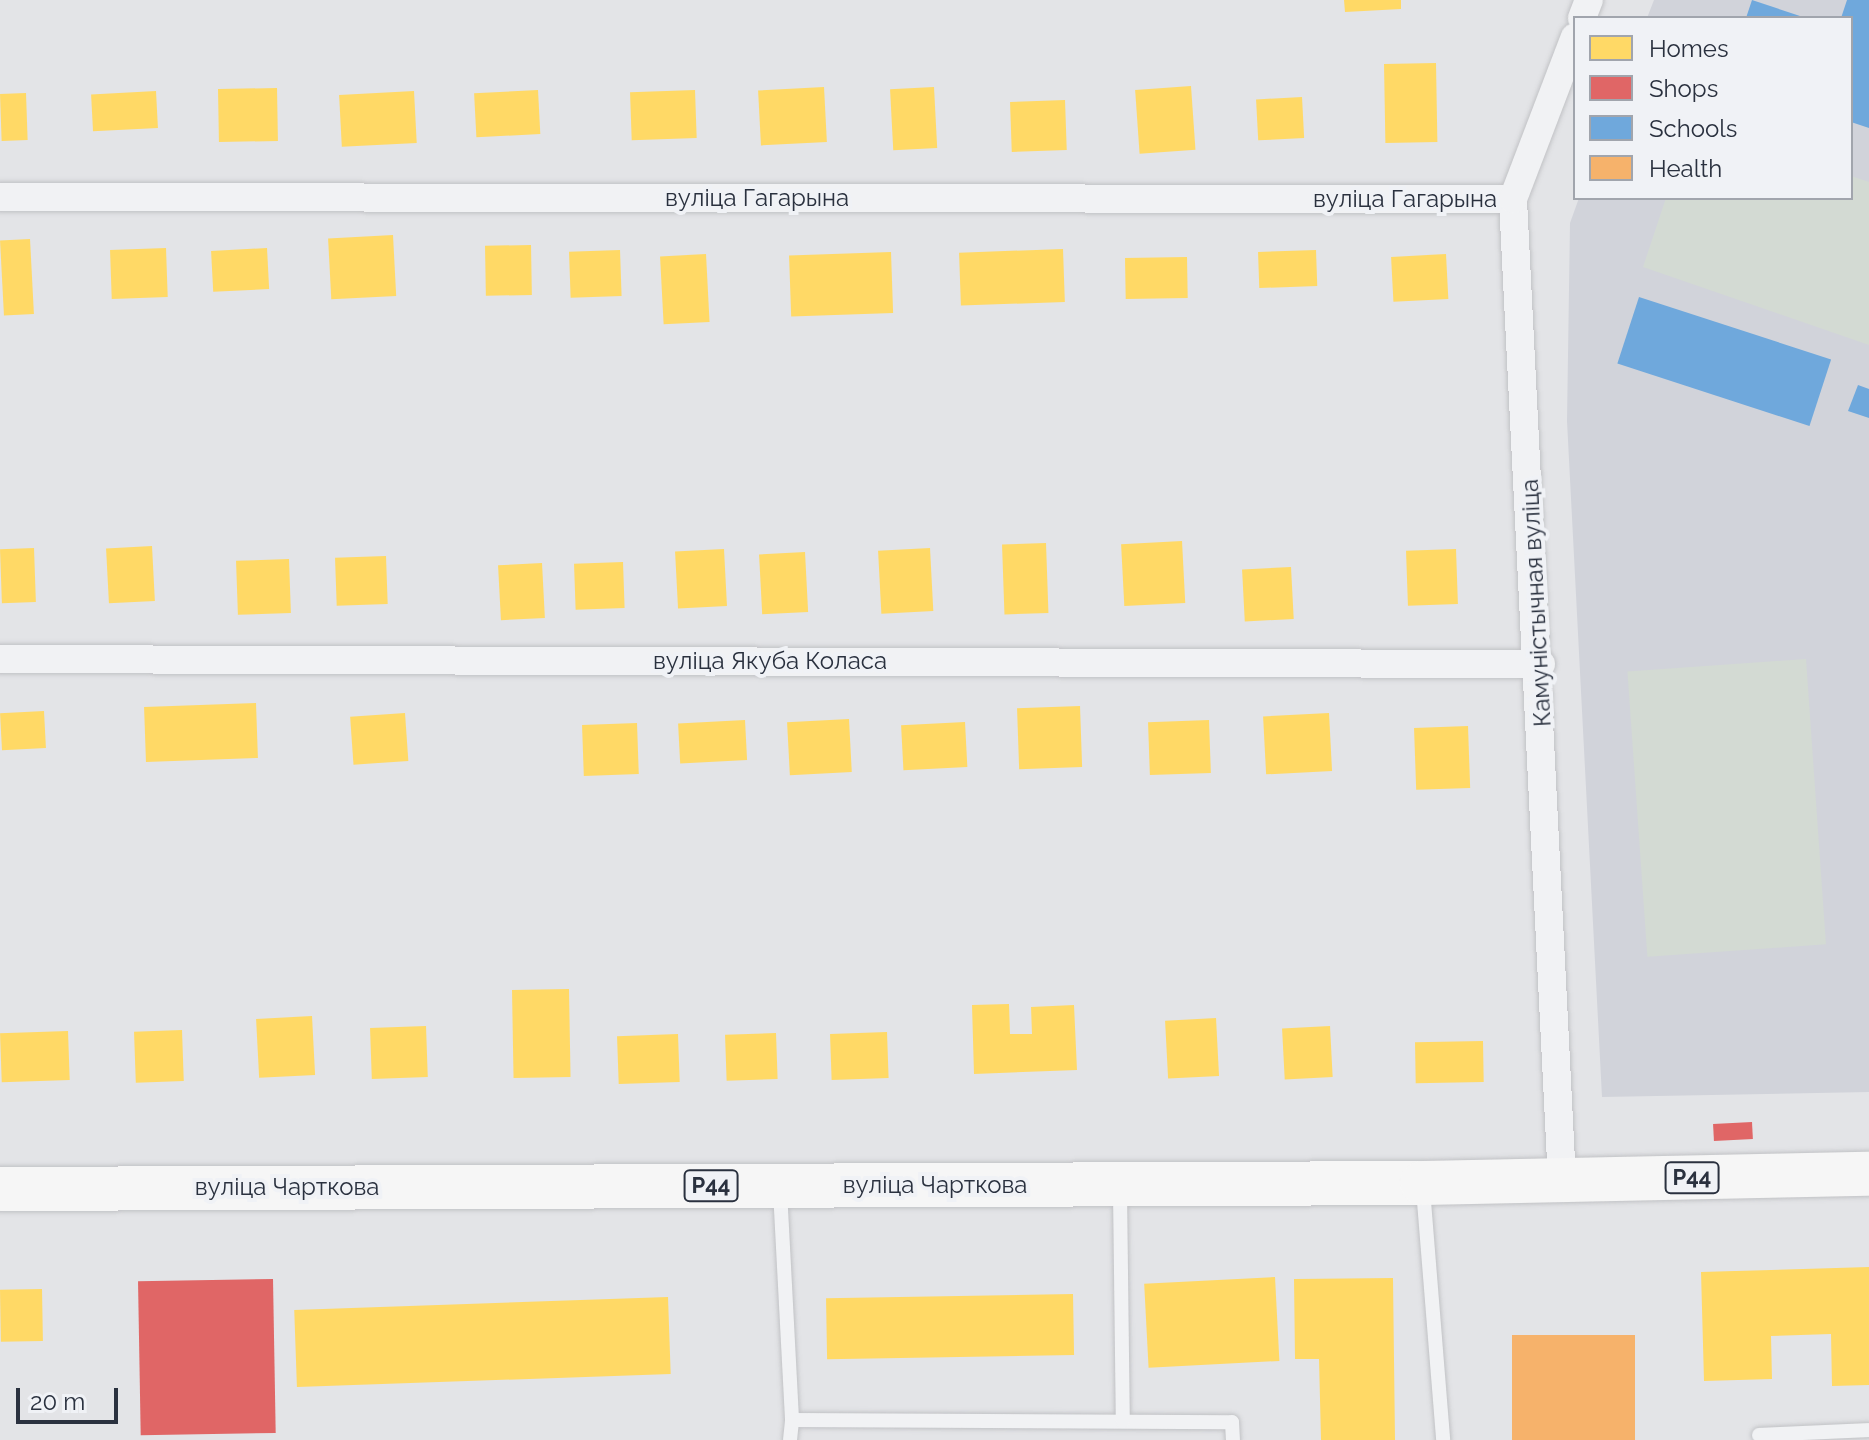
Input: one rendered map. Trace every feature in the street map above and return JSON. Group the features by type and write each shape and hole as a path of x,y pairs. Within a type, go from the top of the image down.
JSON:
{"main road":[{"name":"вуліца Чарткова","path":"0,1189 1422,1183 1869,1174"}],"street":[{"name":"Камуністычная вуліца","path":"1562,1181 1541,664 1513,199 1573,42"},
{"name":"вуліца Гагарына","path":"0,197 1513,199"},
{"name":"вуліца Якуба Коласа","path":"0,659 1541,664"}],"lane":[{"path":"1422,1183 1443,1440"},
{"path":"1119,1184 1123,1421"},
{"path":"780,1185 792,1420 790,1440"},
{"path":"792,1420 1232,1422 1233,1440"},
{"path":"1759,1435 1869,1430"}],"shaded area":[{"path":"1654,0 1869,0 1869,1092 1602,1097 1567,421 1570,223 1578,200 1853,200 1853,16 1648,16"},
{"path":"1853,177 1869,182 1869,345 1643,267 1665,200 1853,200"},
{"path":"1806,659 1826,944 1647,957 1627,671"}],"building: Homes":[{"path":"1344,0 1401,0 1401,9 1345,12"},
{"path":"1436,63 1437,142 1385,143 1384,64"},
{"path":"1191,86 1195,150 1140,154 1135,90"},
{"path":"824,87 827,142 761,145 758,90"},
{"path":"934,87 937,148 893,150 890,89"},
{"path":"277,88 278,141 219,142 218,89"},
{"path":"538,90 540,134 476,137 474,93"},
{"path":"695,90 697,138 632,140 630,92"},
{"path":"156,91 158,128 93,131 91,94"},
{"path":"414,91 417,143 342,147 339,95"},
{"path":"26,93 28,140 2,141 0,94"},
{"path":"1302,97 1304,138 1258,140 1256,99"},
{"path":"1065,100 1067,150 1012,152 1010,102"},
{"path":"393,235 396,296 331,299 328,238"},
{"path":"30,239 34,314 4,315 0,241"},
{"path":"531,245 532,295 486,296 485,246"},
{"path":"166,248 168,297 112,299 110,250"},
{"path":"267,248 269,289 213,292 211,251"},
{"path":"1063,249 1065,302 961,306 959,253"},
{"path":"620,250 622,296 571,298 569,252"},
{"path":"1316,250 1317,286 1259,288 1258,252"},
{"path":"891,252 893,313 791,317 789,256"},
{"path":"706,254 710,322 664,324 660,256"},
{"path":"1446,254 1448,299 1393,302 1391,257"},
{"path":"1187,257 1188,298 1126,299 1125,258"},
{"path":"1182,541 1185,603 1124,606 1121,544"},
{"path":"1046,543 1048,613 1004,614 1002,545"},
{"path":"152,546 155,601 109,603 106,548"},
{"path":"34,548 36,602 2,603 0,549"},
{"path":"930,548 933,611 881,614 878,551"},
{"path":"724,549 727,606 678,608 675,552"},
{"path":"1456,549 1458,604 1408,606 1406,551"},
{"path":"805,552 808,612 762,614 759,554"},
{"path":"386,556 388,604 337,606 335,558"},
{"path":"289,559 291,613 238,615 236,561"},
{"path":"623,562 625,608 576,610 574,564"},
{"path":"542,563 545,618 501,620 498,565"},
{"path":"1291,567 1294,619 1245,621 1242,570"},
{"path":"256,703 258,758 146,762 144,707"},
{"path":"1080,706 1082,767 1019,769 1017,708"},
{"path":"44,711 46,748 2,750 0,713"},
{"path":"405,713 408,761 353,765 350,717"},
{"path":"1329,713 1332,771 1266,774 1263,716"},
{"path":"849,719 852,772 790,775 787,722"},
{"path":"745,720 747,760 680,763 678,724"},
{"path":"1209,720 1211,773 1150,775 1148,722"},
{"path":"965,722 967,767 903,770 901,725"},
{"path":"637,723 639,774 584,776 582,725"},
{"path":"1468,726 1470,788 1416,790 1414,728"},
{"path":"569,989 571,1077 514,1078 512,990"},
{"path":"1009,1004 1010,1034 1032,1034 1031,1007 1074,1005 1077,1070 974,1074 972,1005"},
{"path":"312,1016 315,1075 259,1078 256,1019"},
{"path":"1216,1018 1219,1076 1168,1079 1165,1021"},
{"path":"426,1026 428,1077 372,1079 370,1028"},
{"path":"1330,1026 1333,1077 1285,1079 1282,1029"},
{"path":"182,1030 184,1081 136,1083 134,1032"},
{"path":"68,1031 70,1080 2,1082 0,1033"},
{"path":"887,1032 889,1078 832,1080 830,1034"},
{"path":"776,1033 778,1079 727,1081 725,1035"},
{"path":"678,1034 680,1082 619,1084 617,1036"},
{"path":"1483,1041 1484,1082 1416,1083 1415,1042"},
{"path":"1869,1267 1869,1385 1832,1386 1831,1334 1771,1336 1772,1379 1704,1381 1701,1272"},
{"path":"1275,1277 1279,1361 1149,1368 1144,1284"},
{"path":"1393,1278 1395,1440 1321,1440 1319,1359 1295,1359 1294,1279"},
{"path":"42,1289 43,1341 1,1342 0,1290"},
{"path":"1073,1294 1074,1355 827,1359 826,1298"},
{"path":"668,1297 671,1374 297,1387 294,1310"}],"building: Shops":[{"path":"1752,1122 1753,1139 1714,1141 1713,1124"},
{"path":"273,1279 276,1433 141,1435 138,1281"}],"building: Schools":[{"path":"1752,0 1800,16 1747,16"},
{"path":"1847,0 1869,0 1869,128 1853,123 1853,16 1842,16"},
{"path":"1639,297 1831,359 1809,426 1617,364"},
{"path":"1858,385 1869,389 1869,418 1848,411"}],"building: Health":[{"path":"1512,1335 1635,1335 1635,1440 1512,1440"}]}
